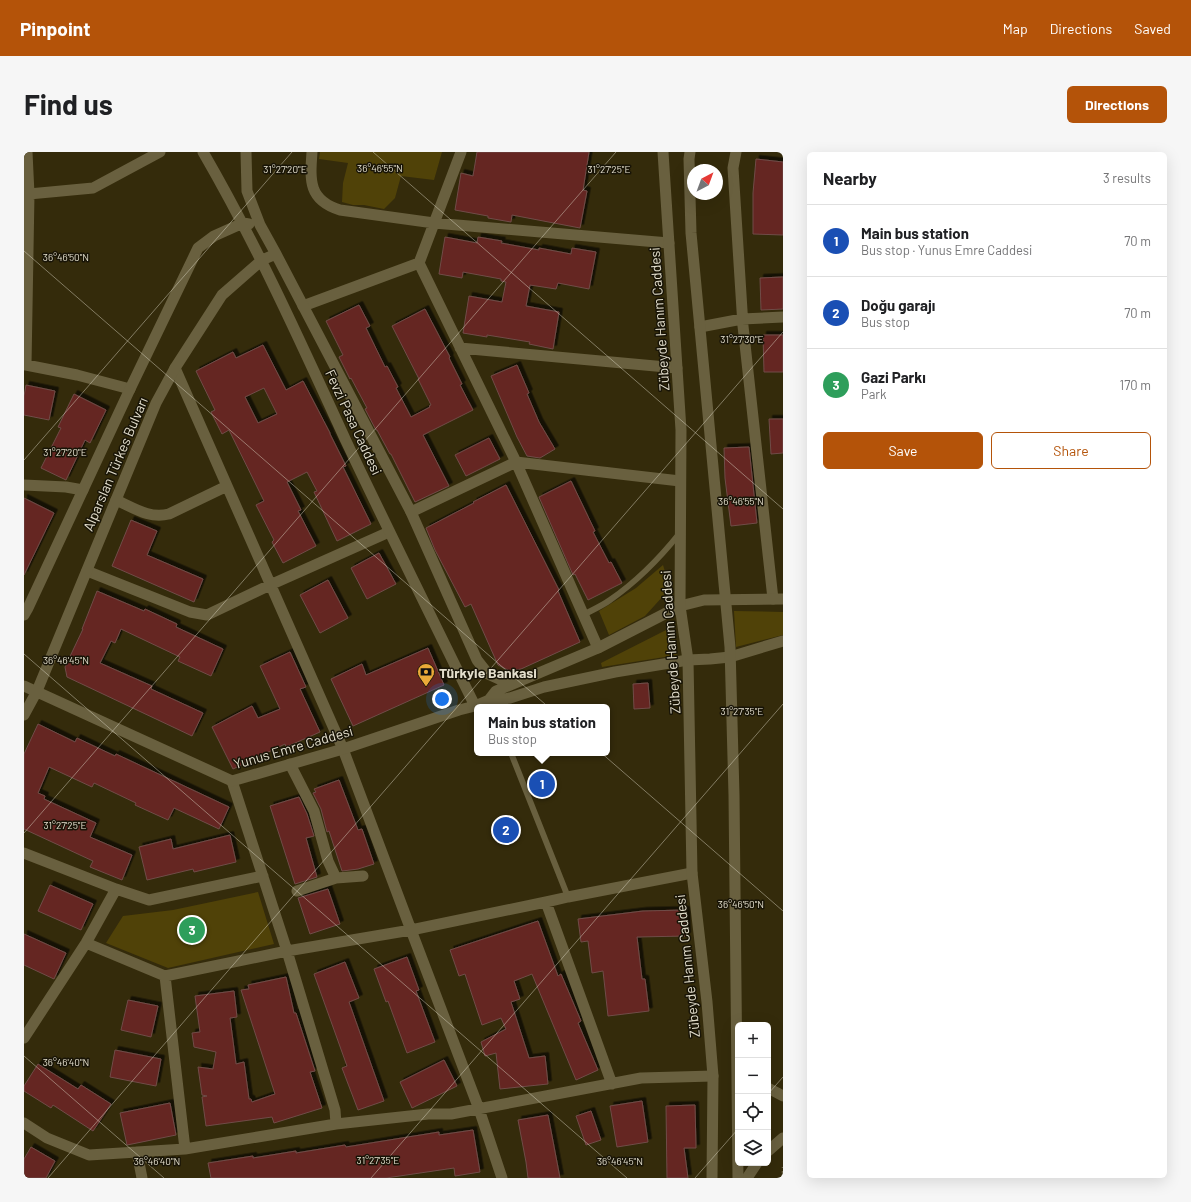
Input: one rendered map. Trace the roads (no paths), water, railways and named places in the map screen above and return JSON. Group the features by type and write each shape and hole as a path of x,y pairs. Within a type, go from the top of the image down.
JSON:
{"street":[{"path":"27,152 29,194 25,365 77,375 130,389"},
{"path":"29,194 93,188 160,152"},
{"name":"Fevzi Pasa Caddesi","path":"203,152 262,260 389,532 474,704"},
{"name":"Fevzi Pasa Caddesi","path":"246,152 247,191 260,225 411,512 476,660 488,674 510,684"},
{"path":"312,152 310,172 313,187 321,200 327,205 340,210 434,223 669,243"},
{"path":"461,152 419,263 516,462 598,648"},
{"name":"Zübeyde Hanım Caddesi","path":"663,152 681,430 680,606 688,660 692,872 708,1002 713,1076 712,1178"},
{"path":"690,152 691,233 730,657 734,795 737,1058"},
{"path":"489,700 496,691 510,684 598,648 680,606 704,600 778,599 742,319 733,168 736,152"},
{"path":"243,223 260,225"},
{"name":"Alparslan Türkes Bulvarı","path":"24,615 198,248 214,236 243,223"},
{"name":"Alparslan Türkes Bulvarı","path":"24,715 37,691 156,403 175,368 222,295 262,260 276,254"},
{"path":"303,306 419,263"},
{"path":"700,327 742,319 783,317"},
{"path":"460,348 677,368"},
{"path":"175,368 343,749 479,1109 502,1178"},
{"path":"411,512 516,462 680,481"},
{"path":"24,485 66,487 83,490"},
{"path":"116,500 148,514 162,516 227,486"},
{"path":"87,571 190,612 207,615 389,532"},
{"path":"489,700 500,700 508,703 544,687 615,672 688,660 710,660 730,657 783,641"},
{"name":"Yunus Emre Caddesi","path":"24,686 232,781 343,749 474,706"},
{"name":"Yunus Emre Caddesi","path":"480,704 489,700"},
{"path":"290,764 314,811 328,861 336,878"},
{"path":"232,781 287,951 335,1110 336,1124"},
{"path":"24,853 116,889 149,900 263,876"},
{"path":"86,943 165,976 287,951 411,930 692,872"},
{"path":"297,891 336,878 363,876"},
{"path":"24,1038 86,943 116,889"},
{"path":"546,902 612,1084"},
{"path":"165,976 185,1149"},
{"path":"24,1123 47,1138 89,1155 185,1149 336,1124 428,1114 450,1114 641,1078 713,1076"},
{"path":"771,1090 783,1096"},
{"path":"737,1094 738,1178"},
{"path":"771,1148 783,1138"},
{"path":"137,1152 142,1178"},
{"path":"747,1178 755,1166"}],"lane":[{"path":"583,615 610,600 631,584 667,549 680,533"},
{"path":"512,756 568,897"}],"place":[{"name":"Türkyie Bankasi","path":"426,687"},
{"name":"Main bus station","path":"542,784"},
{"name":"Doğu garajı","path":"506,830"},
{"name":"Gazi Parkı","path":"192,930"}]}
